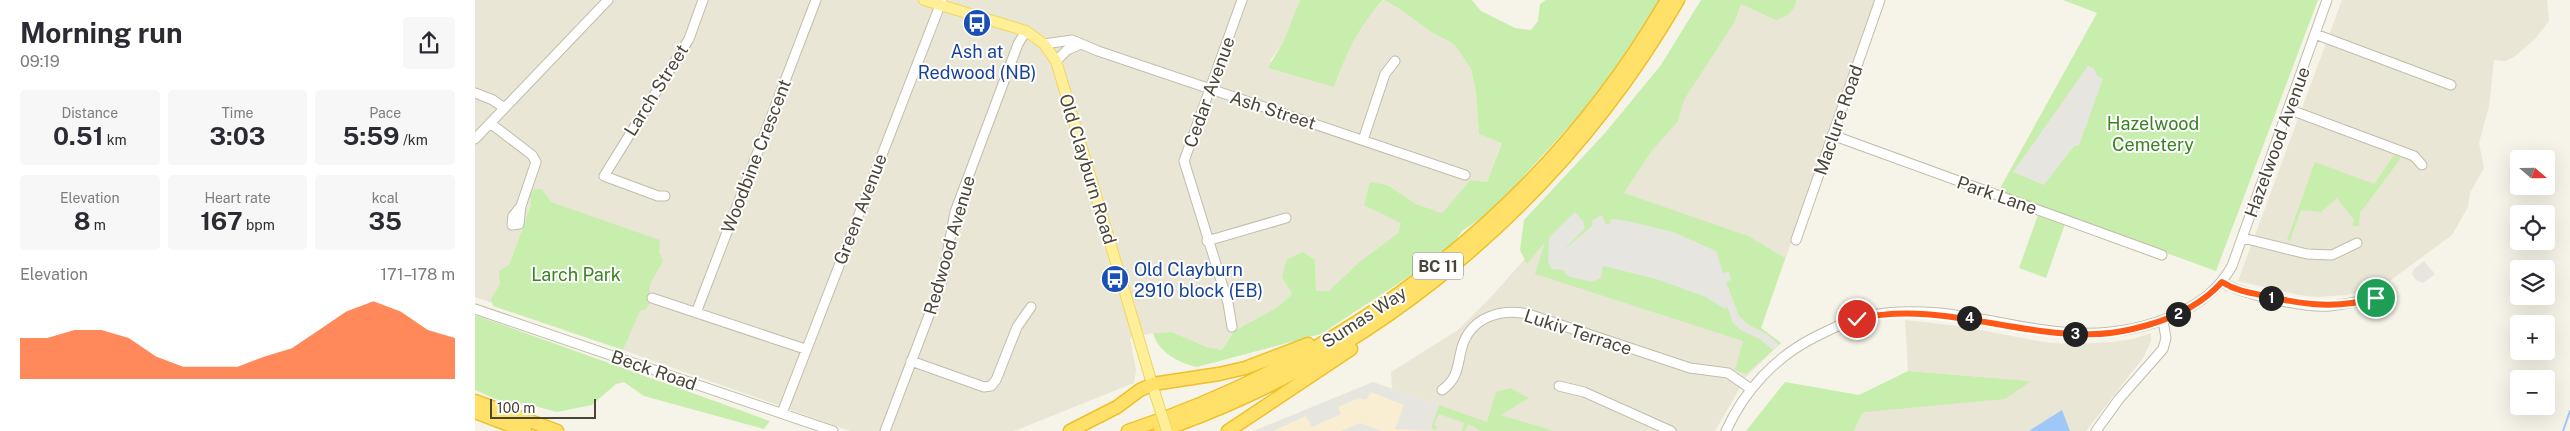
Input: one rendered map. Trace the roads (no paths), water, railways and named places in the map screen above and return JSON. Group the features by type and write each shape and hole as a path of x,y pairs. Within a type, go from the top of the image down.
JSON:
{"highway":[{"name":"Sumas Way","path":"1128,431 1234,390 1296,360 1365,319 1431,272 1500,211 1550,161 1599,102 1640,44 1667,0"},
{"name":"Sumas Way","path":"1159,431 1233,401 1331,351 1408,300 1503,223 1557,168 1606,110 1643,58 1678,0"},
{"path":"1228,431 1409,309 1473,255 1503,223"},
{"path":"1070,431 1117,407 1140,390 1155,390 1219,374 1293,352 1333,331 1431,272"},
{"path":"475,401 557,431"},
{"path":"475,412 525,431"}],"main road":[{"path":"924,0 941,2 1026,31 1047,48"},
{"name":"Old Clayburn Road","path":"1047,48 1055,61 1167,431"}],"street":[{"path":"475,139 608,0"},
{"name":"Larch Street","path":"665,196 657,196 604,176 689,39 703,0"},
{"name":"Woodbine Crescent","path":"696,313 816,0"},
{"name":"Cedar Avenue","path":"1232,328 1228,303 1207,241 1184,161 1242,0"},
{"name":"Maclure Road","path":"1796,240 1879,0"},
{"name":"Hazelwood Avenue","path":"1751,389 1771,368 1796,347 1832,328 1873,315 1927,313 2058,333 2095,334 2119,332 2163,320 2196,306 2222,282 2233,266 2327,0"},
{"name":"Green Avenue","path":"781,413 941,2"},
{"name":"Redwood Avenue","path":"885,431 946,267 955,212 1018,44 1026,31"},
{"path":"2315,34 2451,84"},
{"name":"Ash Street","path":"1047,48 1063,39 1072,40 1465,175"},
{"path":"1055,61 1067,50 1081,44"},
{"path":"1363,140 1385,74 1395,61"},
{"path":"475,93 493,100 504,108"},
{"path":"2288,109 2413,156 2422,165"},
{"path":"491,123 533,155 536,162 521,206 521,218"},
{"name":"Park Lane","path":"1832,135 2162,255"},
{"path":"1207,241 1285,218"},
{"path":"2243,238 2307,254 2332,255 2357,243"},
{"path":"2222,282 2233,289 2300,304 2328,306 2387,296"},
{"path":"652,298 805,349"},
{"path":"911,361 984,386 991,386 996,380 1017,326 1031,307"},
{"name":"Beck Road","path":"475,309 833,431"},
{"name":"Lukiv Terrace","path":"1443,390 1451,384 1458,372 1463,345 1471,330 1483,319 1508,312 1528,314 1690,368 1721,370 1751,389"},
{"path":"2096,431 2119,399 2163,349 2166,338 2163,320"},
{"path":"1559,386 1584,392 1671,431"},
{"path":"1726,431 1751,389"}],"water":[{"path":"2062,410 2070,431 2029,431"}],"waterway":[{"path":"2563,431 2570,411"}],"place":[{"name":"Ash at Redwood (NB)","path":"977,23"},
{"name":"Old Clayburn 2910 block (EB)","path":"1115,279"}],"park label":[{"name":"Hazelwood Cemetery","path":"2153,133"},
{"name":"Larch Park","path":"576,274"}]}
